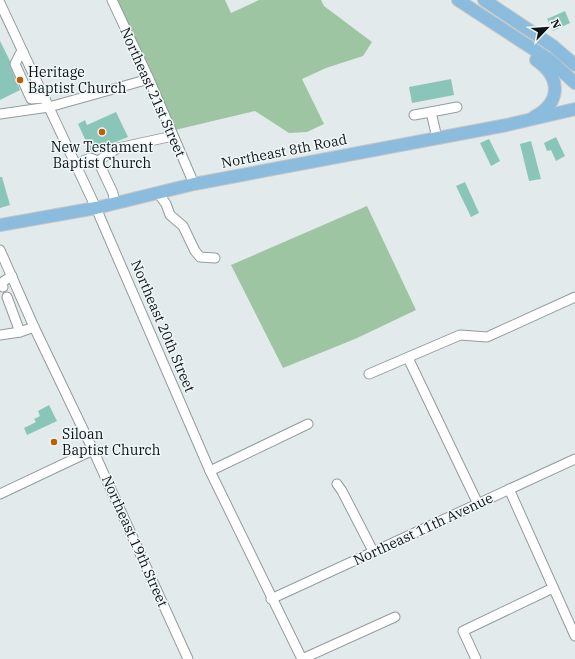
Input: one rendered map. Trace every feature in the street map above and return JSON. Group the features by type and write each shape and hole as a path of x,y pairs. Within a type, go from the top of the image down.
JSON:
{"main road":[{"path":"458,0 550,60 575,84"},
{"path":"484,0 553,46 575,65"},
{"path":"500,27 519,49 545,66 553,79 555,91 549,105 545,110 526,121"},
{"name":"Northeast 8th Road","path":"0,225 116,204 194,184 526,121 575,110"}],"street":[{"name":"Northeast 21st Street","path":"112,0 149,79 194,184"},
{"name":"Northeast 20th Street","path":"0,2 96,208 210,471 271,599 302,659"},
{"path":"0,114 49,107 149,79"},
{"path":"414,115 457,106"},
{"path":"431,112 437,138"},
{"path":"98,161 118,148 173,136"},
{"path":"76,164 90,158 98,161 113,193 116,204"},
{"path":"158,193 166,204 170,215 183,226 195,251 200,257 215,258"},
{"name":"Northeast 19th Street","path":"0,250 34,327 94,450 188,659"},
{"path":"3,287 2,285 4,281 12,276"},
{"path":"7,297 20,332"},
{"path":"369,374 460,335 487,337 575,297"},
{"path":"16,320 30,317"},
{"path":"0,335 20,332 34,327"},
{"path":"408,358 478,504"},
{"path":"210,471 308,424"},
{"path":"0,494 94,450"},
{"name":"Northeast 11th Avenue","path":"271,599 575,459"},
{"path":"337,484 373,551"},
{"path":"509,489 575,636"},
{"path":"476,659 463,631 553,588"},
{"path":"302,659 395,617"}],"green space":[{"path":"116,0 225,0 231,13 259,0 321,0 324,6 372,42 363,56 326,68 302,79 324,124 307,132 289,133 255,111 175,130"},
{"path":"367,206 416,310 355,339 283,368 231,265"}],"building":[{"path":"565,11 570,23 553,31 547,19"},
{"path":"0,41 10,61 10,66 20,90 0,100"},
{"path":"451,79 454,95 412,103 409,87"},
{"path":"116,112 128,137 91,152 78,124 85,120 87,125"},
{"path":"556,137 565,156 556,161 551,150 547,151 544,143"},
{"path":"489,139 500,161 491,166 480,143"},
{"path":"531,141 541,179 529,181 520,144"},
{"path":"0,177 2,177 10,205 0,208"},
{"path":"465,182 479,213 471,217 456,186"},
{"path":"49,405 57,421 27,435 24,428 36,422 34,419 40,416 38,411"}],"place":[{"name":"Heritage Baptist Church","path":"20,80"},
{"name":"New Testament Baptist Church","path":"102,132"},
{"name":"Siloan Baptist Church","path":"54,442"}]}
